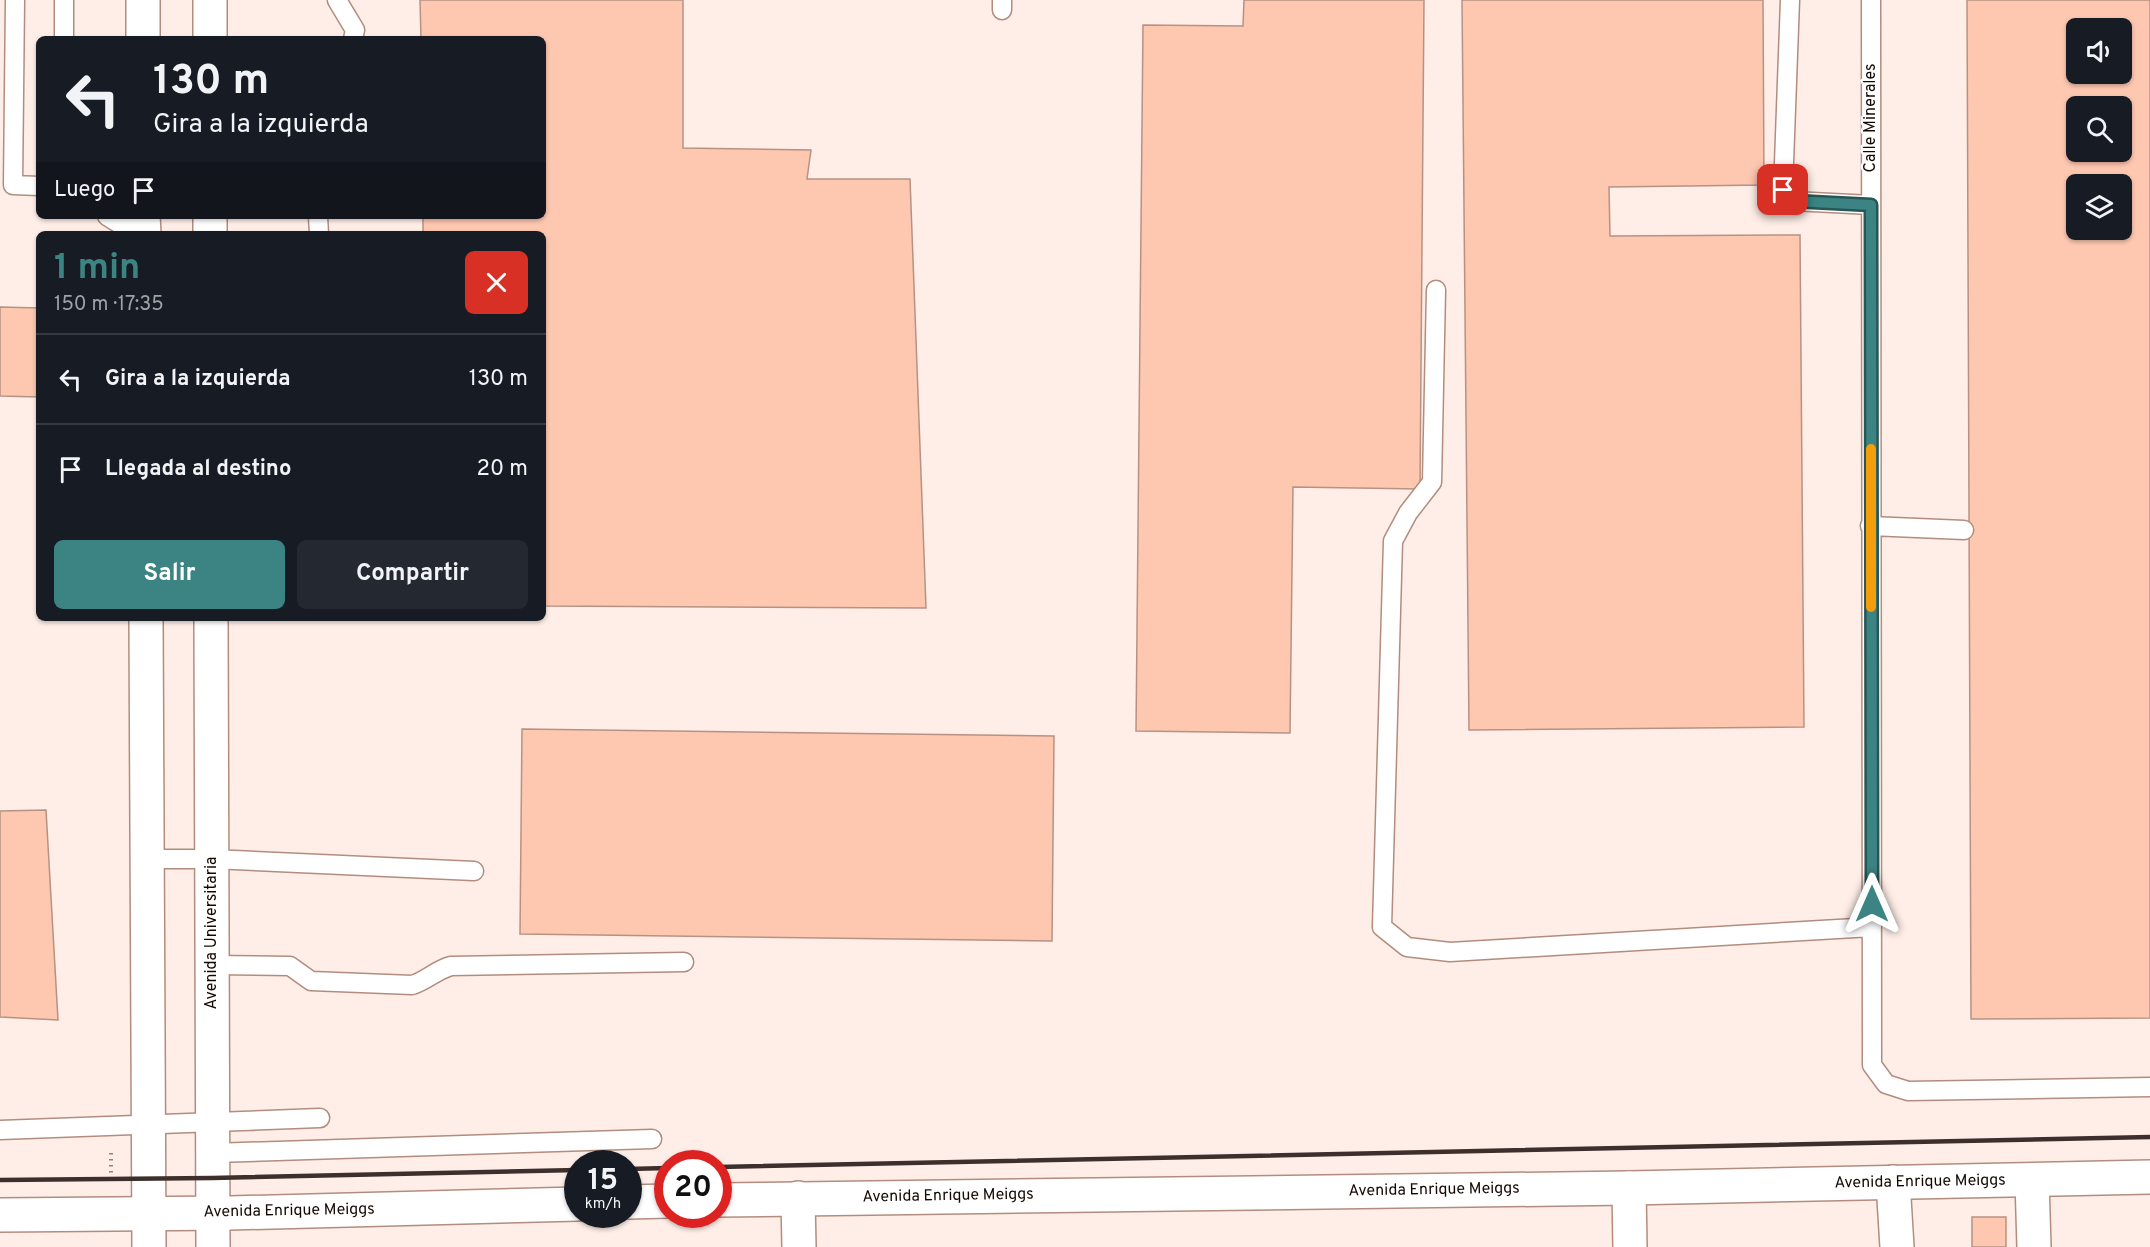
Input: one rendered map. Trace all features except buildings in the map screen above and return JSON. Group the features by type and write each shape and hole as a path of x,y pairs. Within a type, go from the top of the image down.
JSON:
{"street":[{"path":"142,0 143,36"},
{"path":"210,0 210,36"},
{"path":"146,621 149,1247"},
{"name":"Avenida Universitaria","path":"213,1247 212,859 215,624"},
{"name":"Avenida Enrique Meiggs","path":"732,1200 1629,1188 2150,1177"},
{"path":"2032,1180 2034,1247"},
{"path":"1893,1182 1897,1247"},
{"path":"1629,1188 1630,1247"},
{"path":"798,1198 799,1247"},
{"name":"Avenida Enrique Meiggs","path":"0,1215 564,1204"}],"lane":[{"path":"15,0 6,185 36,186"},
{"path":"64,0 64,36"},
{"path":"337,0 355,30 354,36"},
{"path":"1790,0 1783,190 1793,201 1871,205"},
{"name":"Calle Minerales","path":"1871,0 1872,1065 1886,1084 1908,1091 2150,1087"},
{"path":"112,219 130,231"},
{"path":"1436,290 1432,482 1408,513 1393,540 1382,927 1407,947 1450,952 1872,927"},
{"path":"1870,526 1964,530"},
{"path":"147,860 212,859 474,871"},
{"path":"212,965 290,966 312,981 412,985 420,983 441,968 451,966 684,962"},
{"path":"213,1138 320,1118"},
{"path":"0,1130 148,1125 213,1138 652,1139"}],"railway":[{"path":"732,1167 2150,1137"},
{"path":"642,1169 654,1168"},
{"path":"0,1180 564,1170"}],"slow traffic":[{"path":"1871,449 1871,607"}],"route":[{"path":"1783,190 1793,201 1871,205 1872,904"}]}
